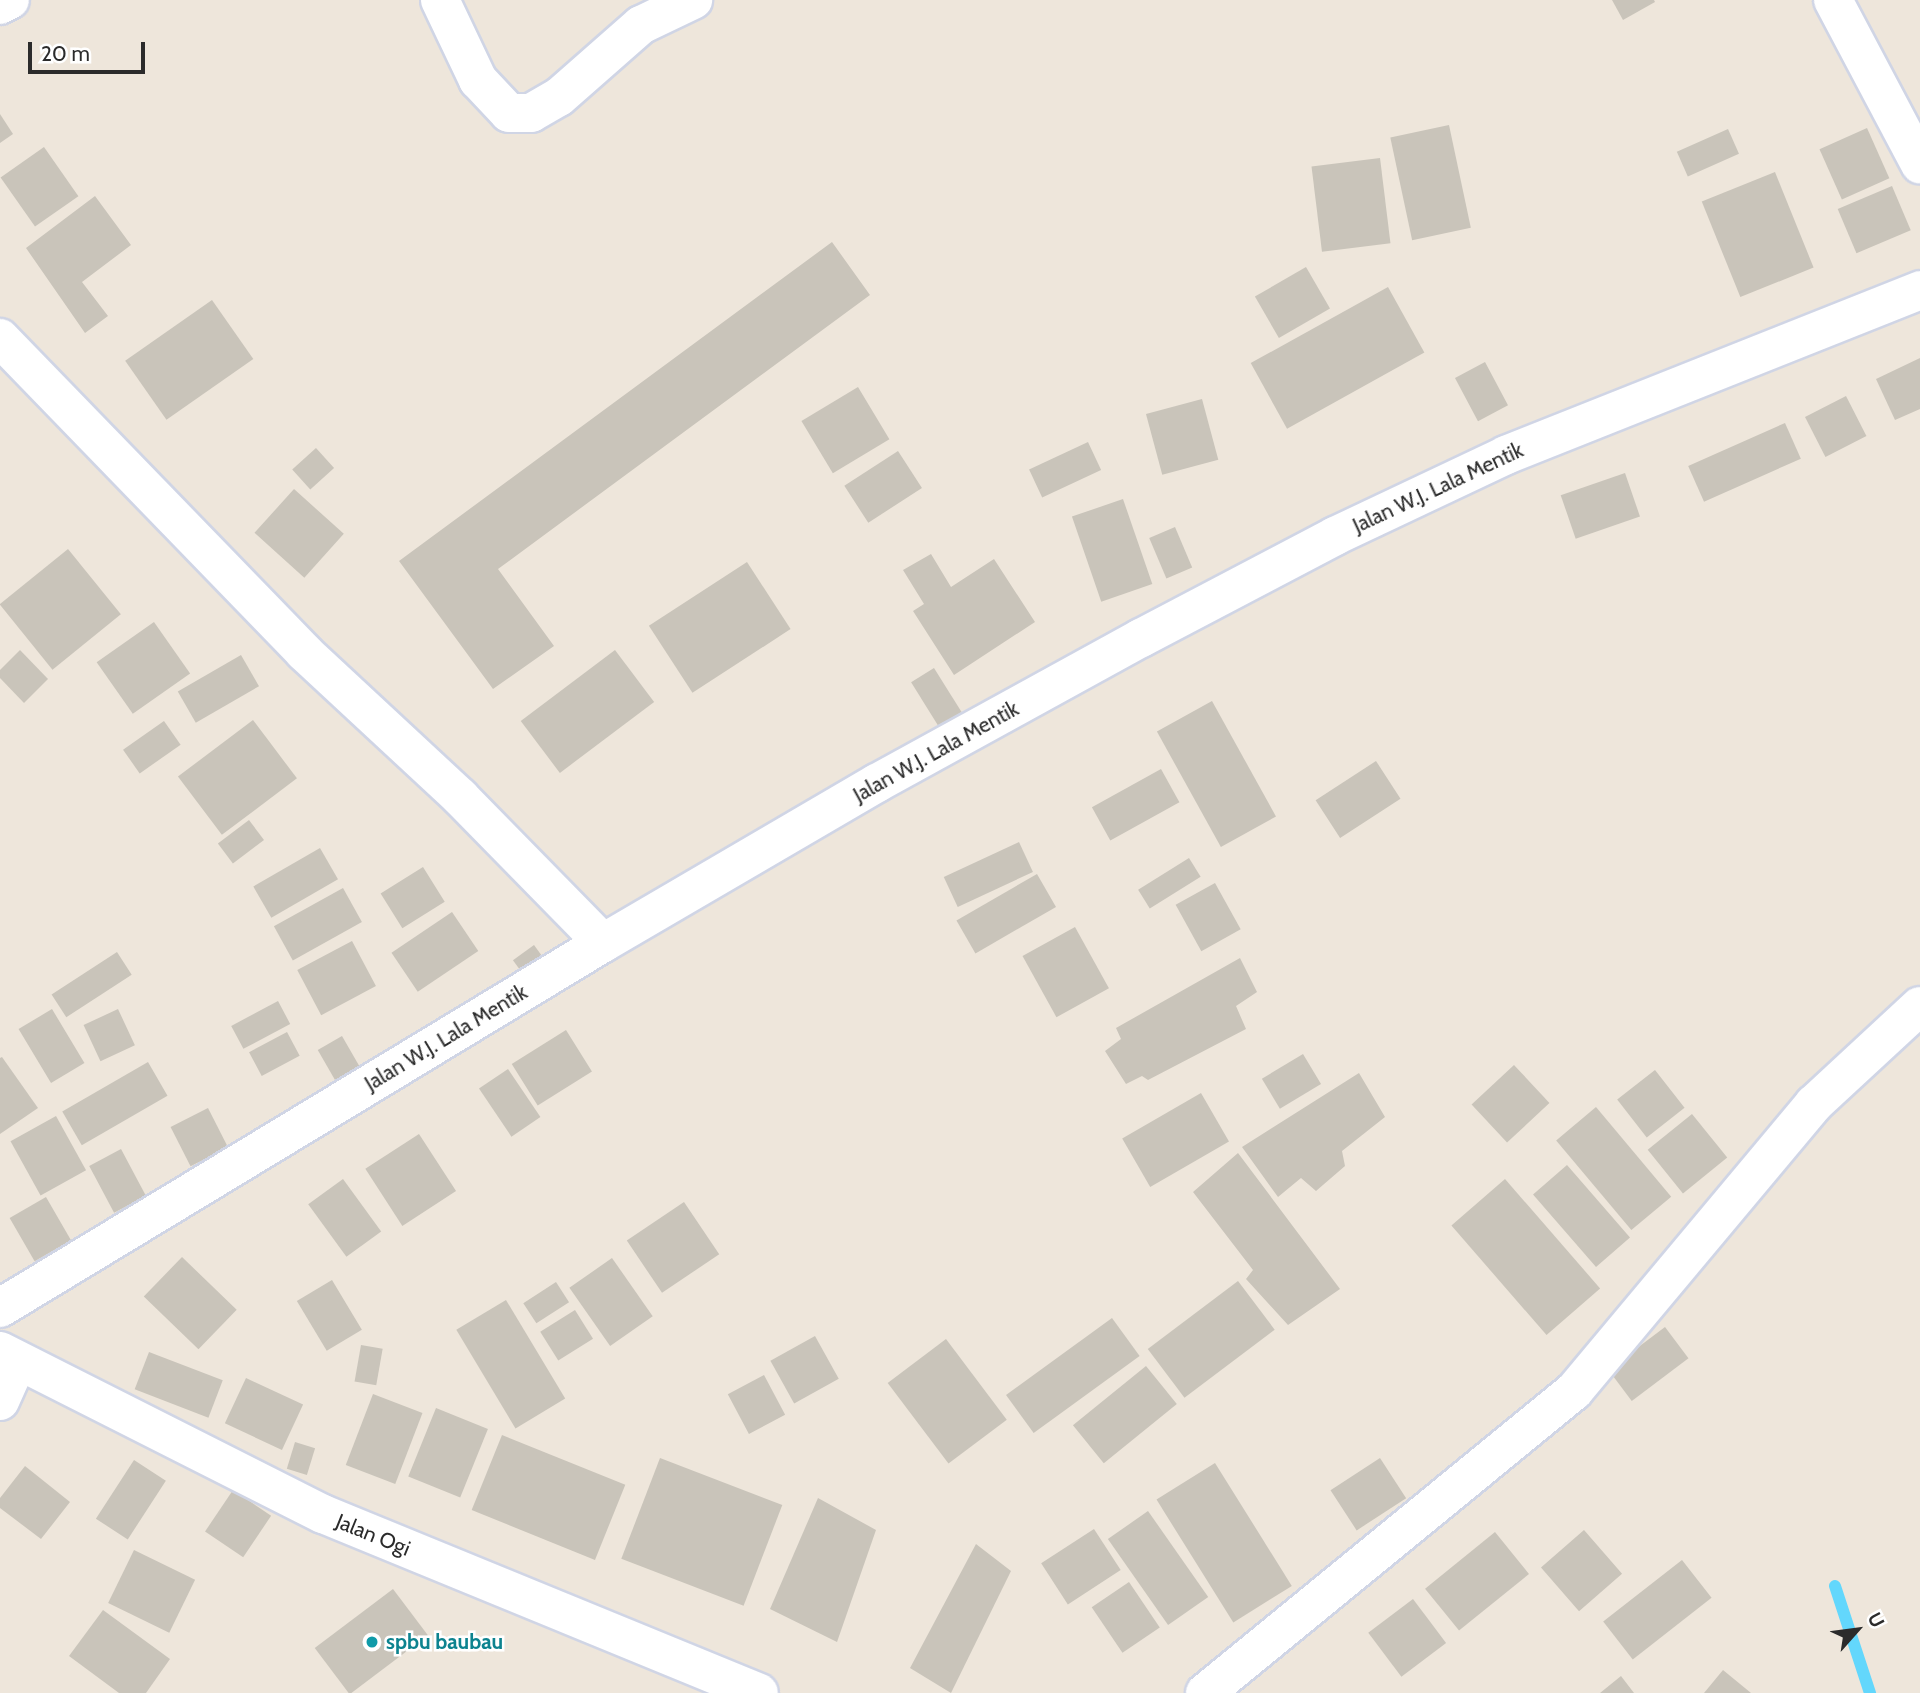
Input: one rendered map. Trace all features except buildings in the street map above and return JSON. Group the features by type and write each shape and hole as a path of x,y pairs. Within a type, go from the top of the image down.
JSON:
{"street":[{"path":"0,5 9,0"},
{"path":"440,0 448,24 478,80 509,113 531,113 559,97 641,25 693,0"},
{"path":"1833,0 1920,164"},
{"name":"Jalan W.J. Lala Mentik","path":"0,1308 603,943 877,783 1335,536 1506,456 1920,290"},
{"path":"0,338 304,652 460,797 603,943"},
{"path":"1205,1693 1574,1391 1814,1104 1920,1006"},
{"path":"0,1401 8,1357"},
{"name":"Jalan Ogi","path":"8,1357 323,1514 759,1693"}],"waterway":[{"path":"1835,1586 1870,1693"}],"place":[{"name":"spbu baubau","path":"372,1642"}]}
